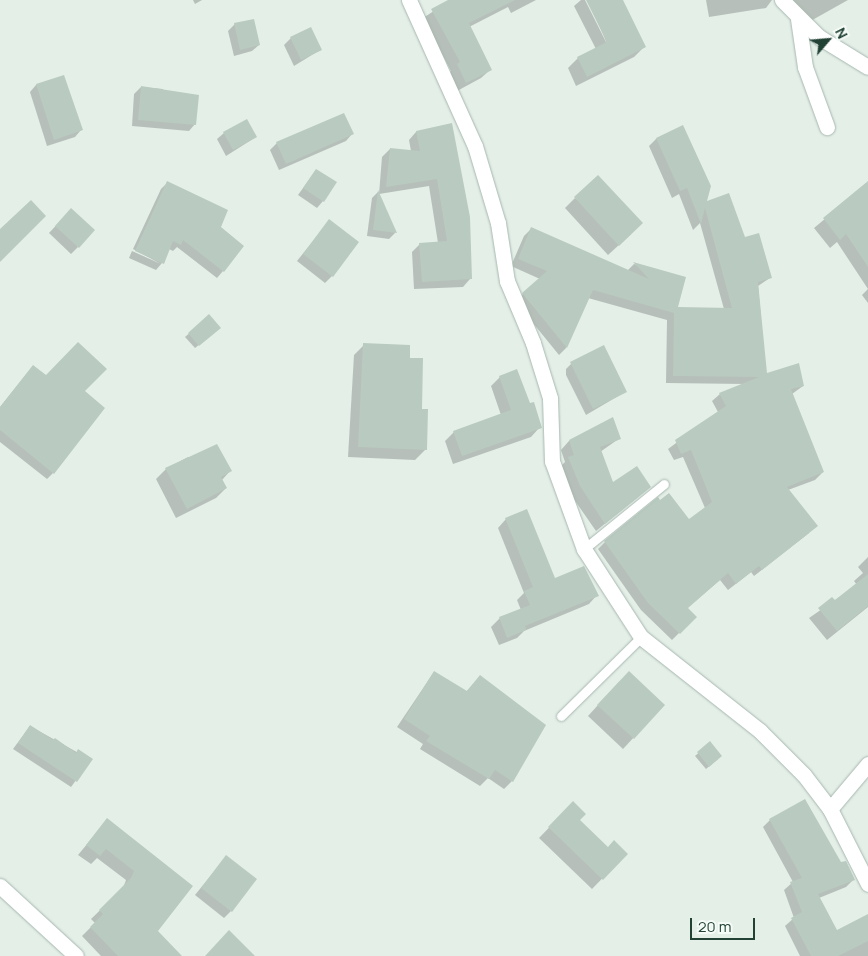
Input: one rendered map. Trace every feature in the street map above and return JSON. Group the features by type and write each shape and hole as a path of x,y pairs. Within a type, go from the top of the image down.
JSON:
{"street":[{"path":"409,0 475,146 498,223 507,281 533,343 550,398 552,461 584,549 641,637 760,731 804,775 830,809 868,884"},
{"path":"782,0 798,19 819,37 868,67"},
{"path":"798,19 805,67 827,127"},
{"path":"830,809 868,764"},
{"path":"0,886 70,954"}],"lane":[{"path":"584,549 664,484"},
{"path":"561,716 641,637"}],"building":[{"path":"448,0 515,0 469,23 492,70 466,83 457,64 460,62 431,9"},
{"path":"586,0 623,0 646,47 587,77 577,57 607,42"},
{"path":"254,19 260,45 240,50 234,23"},
{"path":"311,27 322,50 301,60 290,37"},
{"path":"64,75 83,130 54,140 36,84"},
{"path":"141,86 199,95 196,125 138,120"},
{"path":"344,113 354,134 286,164 276,142"},
{"path":"247,119 257,137 233,150 223,132"},
{"path":"452,123 470,217 472,279 422,282 419,243 447,241 437,179 386,187 390,148 420,151 416,131"},
{"path":"683,125 711,186 707,201 729,193 745,237 759,233 772,278 758,282 767,373 799,363 804,386 791,389 824,472 787,487 818,526 762,570 759,566 736,584 728,573 688,608 697,617 680,634 648,603 604,541 658,497 660,500 669,493 689,519 712,502 691,450 681,454 675,440 726,406 719,393 759,377 673,376 674,313 593,290 567,348 522,293 547,271 518,259 531,227 649,279 633,262 686,277 678,307 732,308 705,208 701,224 687,188 680,191 656,138"},
{"path":"316,169 337,182 324,202 303,188"},
{"path":"598,175 643,223 619,246 574,197"},
{"path":"167,181 228,210 221,227 244,246 224,272 183,240 181,245 173,241 164,264 135,251"},
{"path":"868,181 868,267 846,234 840,240 823,218"},
{"path":"378,190 397,233 373,230"},
{"path":"31,200 46,216 0,262 0,229"},
{"path":"71,208 95,230 79,248 55,226"},
{"path":"329,219 359,242 333,277 303,254"},
{"path":"209,314 221,328 199,346 188,333"},
{"path":"78,342 107,369 85,391 105,408 54,474 0,430 0,407 33,365 46,375"},
{"path":"363,343 410,345 410,358 423,358 422,409 428,409 427,450 358,447"},
{"path":"604,345 627,392 593,409 570,362"},
{"path":"517,369 530,403 534,402 542,428 462,456 453,431 511,410 499,376"},
{"path":"613,417 621,439 600,447 613,482 637,466 651,487 605,524 580,486 568,457 574,455 569,440"},
{"path":"217,444 232,471 221,477 227,488 187,509 165,468"},
{"path":"527,509 555,578 584,566 599,596 525,626 526,630 507,638 499,617 530,605 524,591 533,587 505,518"},
{"path":"868,574 868,606 837,631 818,608 832,597 835,600"},
{"path":"434,671 467,691 480,675 546,725 513,782 495,770 489,779 426,741 430,736 404,719"},
{"path":"629,671 665,705 634,739 597,705"},
{"path":"30,725 53,740 55,738 76,753 78,749 93,759 77,782 18,743"},
{"path":"710,741 722,756 709,767 697,752"},
{"path":"805,799 841,862 846,861 855,880 818,894 837,930 868,914 868,941 838,956 811,956 791,918 802,912 790,882 802,878 769,819"},
{"path":"573,801 586,814 580,820 608,847 614,840 628,854 603,880 548,827"},
{"path":"107,818 193,886 158,931 182,956 118,956 90,927 103,914 99,910 131,878 134,871 106,849 100,856 86,845"},
{"path":"226,855 257,879 232,912 201,888"},
{"path":"229,930 255,956 205,956"}]}
